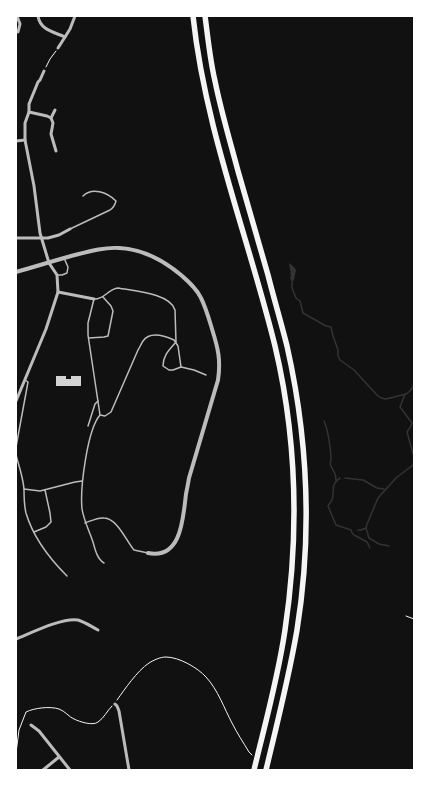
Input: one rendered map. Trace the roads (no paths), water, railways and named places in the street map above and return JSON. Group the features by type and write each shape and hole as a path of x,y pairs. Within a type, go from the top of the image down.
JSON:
{"highway":[{"path":"193,16 207,100 262,298 280,370 288,421 293,482 294,524 290,588 285,632 273,692 254,768"},
{"path":"205,16 214,80 286,344 297,400 303,449 306,521 303,584 292,661 266,770"}],"street":[{"path":"17,16 20,24 18,32"},
{"path":"38,16 42,26 65,37"},
{"path":"58,48 70,29 75,16"},
{"path":"16,402 50,319 58,292 57,275 49,263 38,222 34,186 25,140 25,123 29,112 29,104 44,71"},
{"path":"55,110 51,118 51,134 56,151"},
{"path":"29,112 51,118"},
{"path":"16,141 25,140"},
{"path":"16,238 52,237 70,229"},
{"path":"16,272 99,249 133,249 158,258 174,269 190,283 199,294 205,306 220,359 218,380 189,478 184,515 180,530 175,542 166,551 159,554 148,553"},
{"path":"58,292 94,299"},
{"path":"16,639 68,620 78,620 98,630"},
{"path":"115,704 119,711 129,770"},
{"path":"31,725 38,731 70,770"},
{"path":"43,770 59,758"}],"lane":[{"path":"70,229 110,210 116,203 113,198 98,191 90,191 83,196"},
{"path":"57,275 62,275 67,272 68,267 64,258"},
{"path":"104,563 101,562 98,557 85,523 82,504 82,481 91,436 100,415 88,338 88,323 94,299 100,299 111,290 118,288 157,296 170,302 174,306 175,310 176,342 181,367"},
{"path":"88,338 108,336 113,311 111,306 103,297"},
{"path":"100,415 108,415 111,412 144,339 151,335 156,335 173,339 176,342"},
{"path":"176,342 165,355 163,366 173,370 181,367 206,375"},
{"path":"16,447 28,382 25,380"},
{"path":"88,426 95,404 98,401"},
{"path":"16,455 24,488 26,513 34,532 43,547 67,576"},
{"path":"24,488 40,491 82,481"},
{"path":"34,532 46,527 51,522 45,490"},
{"path":"85,523 100,518 110,519 114,522 134,550 148,553"}],"waterway":[{"path":"292,282 292,288 296,298 300,301 303,313 326,326 331,327 340,360 354,370 377,395 386,399 406,394 414,385"},
{"path":"405,394 400,407 412,423 407,432 414,457"},
{"path":"324,421 330,446 330,464 335,473 336,480"},
{"path":"389,546 379,544 369,538 366,528 367,524 378,498 396,478 413,465 414,461"},
{"path":"340,478 334,485 333,497 328,506 336,525 351,530 354,535 367,542 370,548"},
{"path":"345,478 363,480 377,488 384,489"},
{"path":"358,530 366,528"}]}
